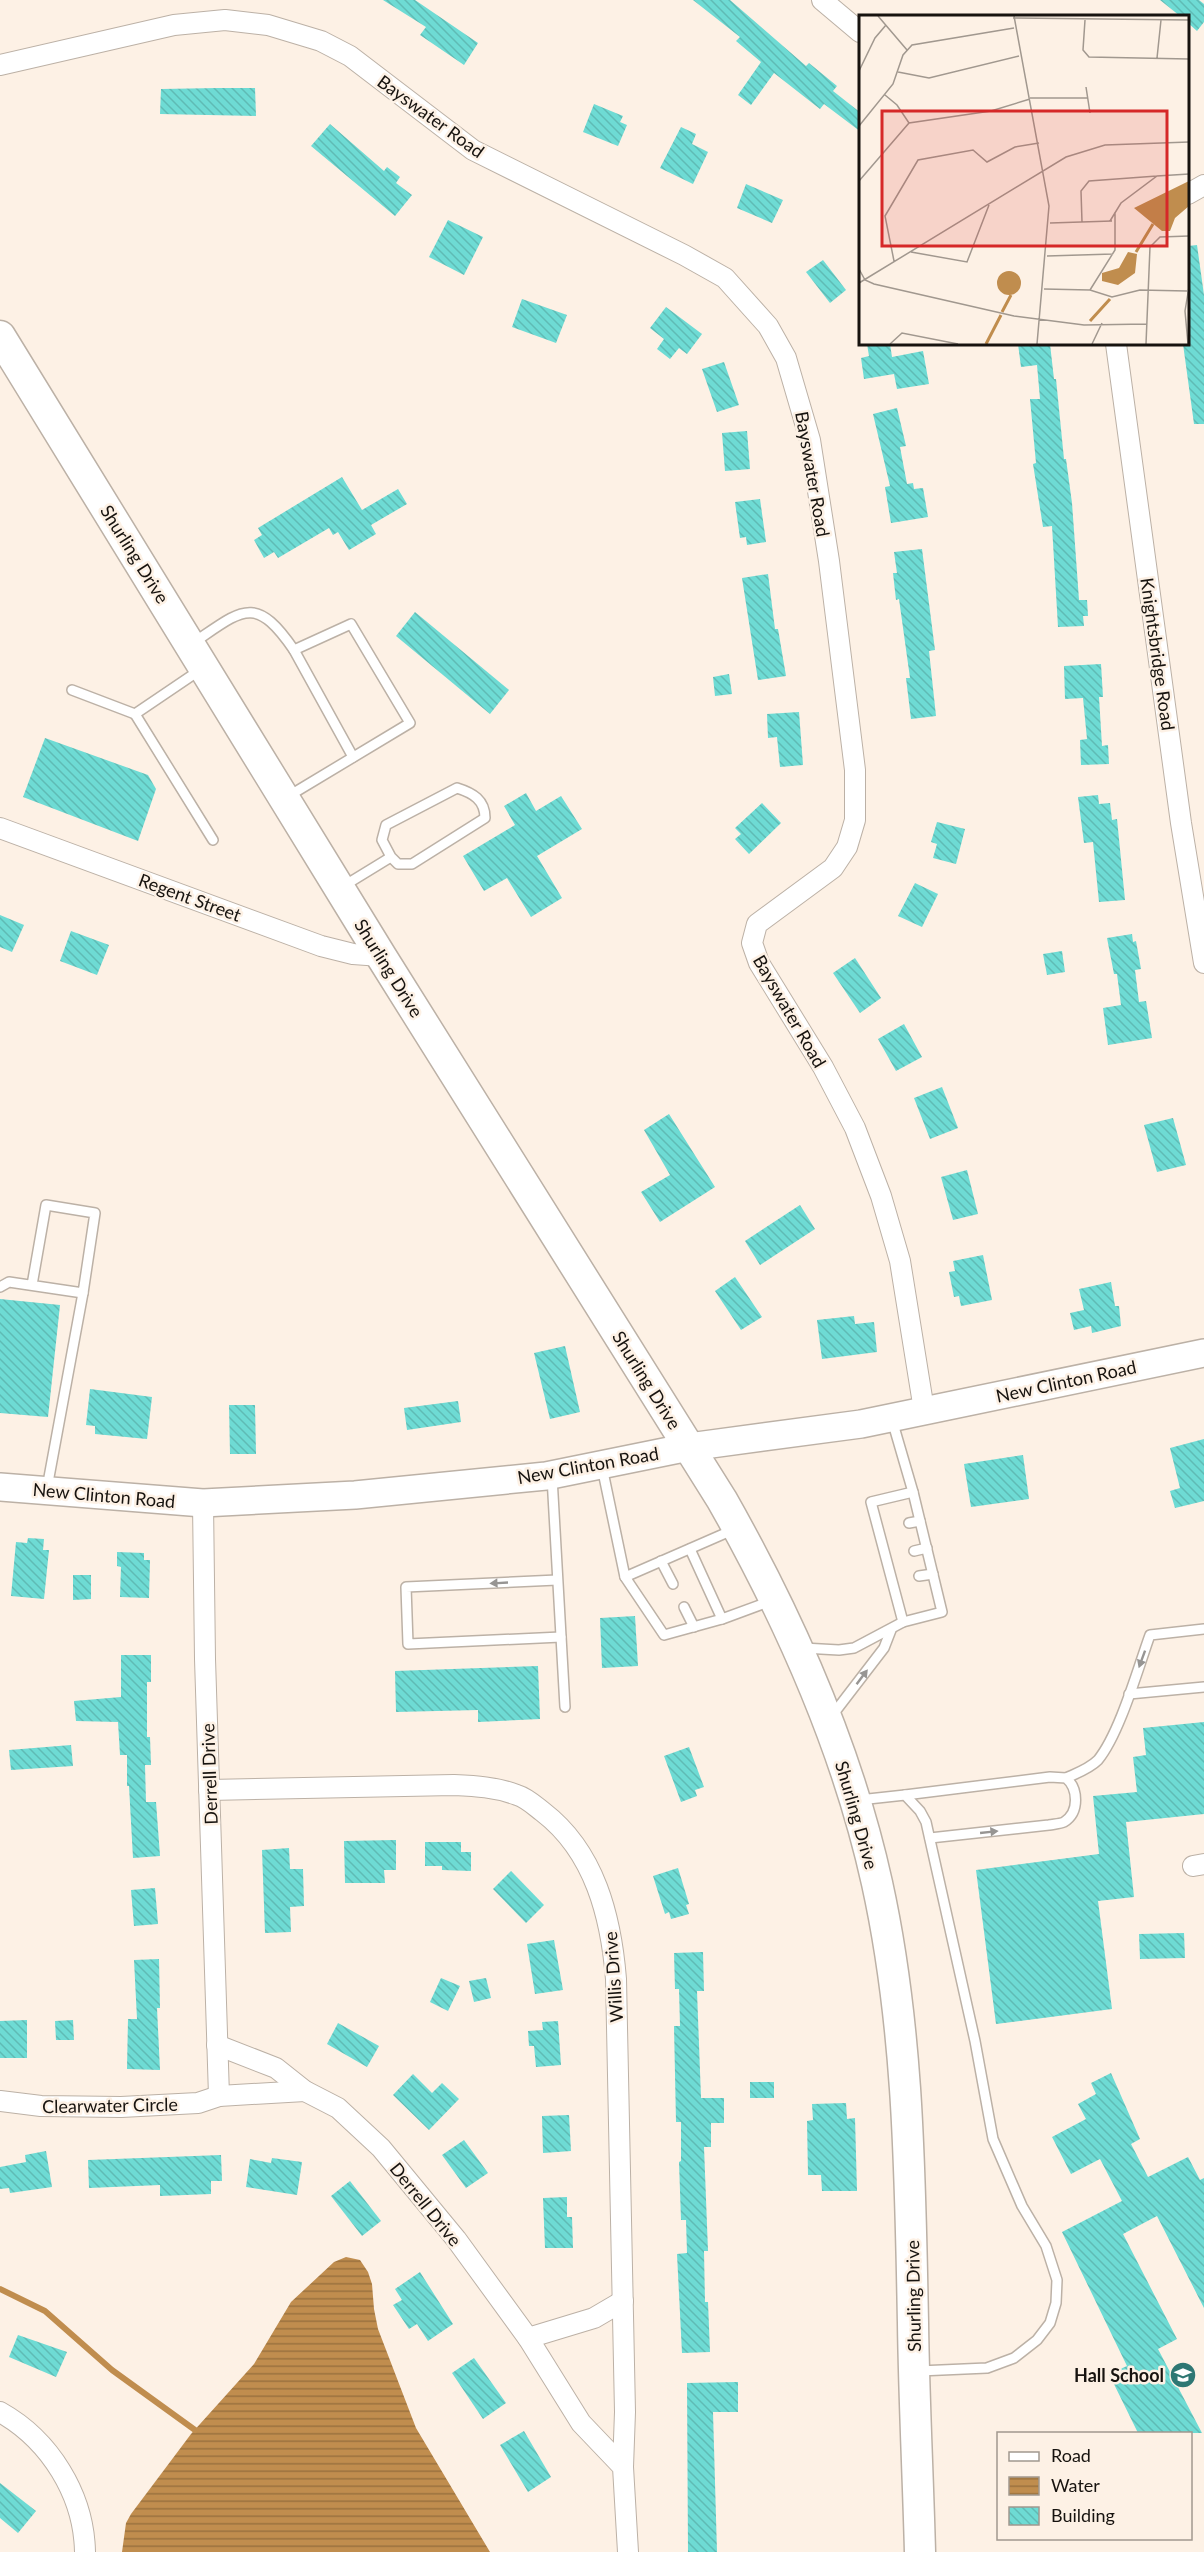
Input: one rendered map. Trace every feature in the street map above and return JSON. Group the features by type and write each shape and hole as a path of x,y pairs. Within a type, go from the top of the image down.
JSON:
{"main road":[{"name":"Shurling Drive","path":"0,336 381,956 689,1447 738,1528 798,1647 828,1721 877,1882 898,2002 906,2085 911,2184 920,2552"}],"street":[{"path":"822,0 859,30"},
{"name":"Bayswater Road","path":"0,65 174,25 225,20 268,25 321,41 350,56 473,150 684,255 725,278 768,326 786,358 810,440 829,561 855,770 855,820 847,847 833,868 757,924 752,943 759,963 823,1067 855,1128 881,1196 900,1261 924,1410"},
{"path":"1189,193 1204,185"},
{"name":"Knightsbridge Road","path":"1116,345 1181,823 1204,963"},
{"name":"Regent Street","path":"0,828 321,946 352,954 381,956"},
{"name":"New Clinton Road","path":"0,1487 203,1503 355,1495 552,1474 689,1447 822,1430 892,1418 1204,1353"},
{"name":"Derrell Drive","path":"203,1503 219,2096"},
{"name":"Willis Drive","path":"209,1790 454,1785 493,1788 518,1795 554,1820 570,1838 594,1877 607,1913 614,1949 625,2412 623,2467"},
{"name":"Derrell Drive","path":"217,2045 276,2068 305,2091 338,2108 381,2148 456,2239 528,2338 581,2423 623,2467"},
{"path":"219,2096 305,2091"},
{"name":"Clearwater Circle","path":"0,2102 41,2106 121,2107 198,2103 219,2096"},
{"path":"528,2338 594,2318 623,2301"},
{"path":"0,2412 28,2431 58,2467 72,2492 82,2529 85,2552"},
{"path":"623,2467 628,2552"}],"lane":[{"path":"135,714 197,656 230,618 244,613 260,614 278,626 294,650 352,757"},
{"path":"285,798 410,723 351,624 294,650"},
{"path":"72,690 135,714 213,840"},
{"path":"457,788 468,791 480,800 485,808 485,818 412,864 398,864 391,857 382,840 386,825 457,788"},
{"path":"340,888 391,857"},
{"path":"32,1285 46,1205 96,1213 46,1491"},
{"path":"0,1287 9,1282 83,1293"},
{"path":"798,1647 839,1650 854,1648 903,1622 942,1612 921,1521 892,1418"},
{"path":"602,1464 625,1577 664,1635 722,1619 775,1599"},
{"path":"552,1474 565,1707"},
{"path":"903,1622 896,1582 882,1528 871,1502 913,1492"},
{"path":"909,1523 921,1521"},
{"path":"625,1577 738,1528"},
{"path":"914,1551 927,1548"},
{"path":"690,1549 722,1619"},
{"path":"661,1562 673,1584"},
{"path":"919,1576 933,1574"},
{"path":"557,1580 406,1587 408,1644 561,1637"},
{"path":"684,1607 694,1627"},
{"path":"854,1801 1050,1777 1066,1778 1087,1769 1098,1760 1110,1740 1150,1635 1204,1629"},
{"path":"828,1721 884,1648 891,1630"},
{"path":"1129,1694 1204,1687"},
{"path":"930,1838 1049,1826 1064,1822 1071,1815 1075,1804 1075,1791 1066,1778"},
{"path":"905,1795 921,1810 930,1838 975,2041 993,2139 1022,2206 1046,2246 1057,2280 1056,2303 1050,2322 1037,2340 1014,2358 987,2368 915,2372"}],"water":[{"path":"346,2257 360,2260 368,2272 372,2284 378,2329 416,2428 490,2552 122,2552 126,2523 131,2514 191,2434 254,2364 291,2302 334,2262"}],"building":[{"path":"383,0 415,0 478,43 464,65 420,35 426,27"},
{"path":"693,0 730,0 806,66 809,63 837,86 833,91 859,111 859,130 824,104 820,109 774,73 751,105 738,95 761,62 736,41 740,37"},
{"path":"1160,0 1199,0 1204,4 1204,22 1197,31 1189,24 1189,15 1179,15"},
{"path":"255,88 256,116 160,114 161,89"},
{"path":"594,104 623,116 620,122 627,125 618,146 583,132"},
{"path":"330,124 384,171 387,167 400,177 396,183 412,195 395,216 311,146"},
{"path":"681,127 696,134 692,144 708,152 693,184 660,168"},
{"path":"746,184 783,200 772,223 737,208"},
{"path":"448,220 483,237 464,275 429,257"},
{"path":"1197,245 1204,295 1204,424 1194,424 1183,345 1189,345 1189,246"},
{"path":"823,260 846,290 830,303 806,272"},
{"path":"522,299 567,315 556,343 512,327"},
{"path":"666,307 702,334 687,354 679,348 670,359 657,349 664,339 650,328"},
{"path":"867,345 890,345 892,357 923,351 929,384 897,389 894,374 864,379 861,358 869,356"},
{"path":"1018,345 1050,345 1064,459 1066,459 1072,503 1079,600 1087,600 1088,616 1083,616 1084,626 1058,627 1052,526 1043,527 1033,464 1036,463 1030,399 1040,399 1037,365 1021,367"},
{"path":"724,362 739,405 717,412 702,369"},
{"path":"897,408 906,446 900,447 907,484 913,483 914,489 923,488 928,517 891,523 885,487 890,486 873,414"},
{"path":"747,431 750,469 725,471 722,433"},
{"path":"342,477 362,510 398,489 407,504 371,525 376,534 349,550 338,532 333,535 329,528 278,558 274,552 264,558 254,540 262,535 258,528"},
{"path":"760,499 766,542 747,545 746,537 740,538 735,502"},
{"path":"922,549 935,650 929,651 936,716 911,719 906,678 910,678 899,599 896,600 893,573 897,573 894,552"},
{"path":"768,574 775,629 778,629 786,676 758,680 742,578"},
{"path":"415,612 509,690 490,714 396,636"},
{"path":"1101,664 1103,697 1099,697 1102,746 1108,745 1109,764 1081,765 1080,740 1087,739 1083,698 1065,699 1064,666"},
{"path":"729,674 732,694 715,696 713,677"},
{"path":"799,712 803,765 780,767 777,737 768,738 767,714"},
{"path":"45,738 148,775 156,789 138,841 23,797"},
{"path":"526,793 536,811 561,796 582,829 537,856 562,898 531,917 507,878 484,891 463,856 515,825 504,806"},
{"path":"1098,795 1099,804 1110,803 1112,820 1117,819 1125,900 1099,902 1093,842 1084,843 1078,797"},
{"path":"762,803 781,823 749,854 735,839 741,834 735,828"},
{"path":"937,822 965,829 956,864 933,858 937,844 931,842"},
{"path":"915,883 938,894 922,927 898,916"},
{"path":"0,915 24,925 12,952 0,947"},
{"path":"71,931 109,945 97,975 60,961"},
{"path":"1132,934 1133,942 1136,941 1141,969 1135,970 1139,1002 1146,1001 1152,1038 1108,1045 1103,1008 1121,1005 1117,974 1114,974 1107,938"},
{"path":"1062,951 1065,972 1047,975 1043,954"},
{"path":"855,958 881,998 860,1013 833,973"},
{"path":"904,1024 922,1057 896,1071 878,1039"},
{"path":"942,1087 958,1128 930,1139 914,1098"},
{"path":"669,1114 715,1187 660,1222 641,1192 670,1175 644,1130"},
{"path":"1173,1118 1186,1165 1157,1172 1144,1125"},
{"path":"967,1170 978,1214 953,1220 941,1177"},
{"path":"800,1205 815,1229 760,1265 745,1241"},
{"path":"983,1255 992,1300 961,1306 959,1296 954,1297 949,1272 955,1271 953,1261"},
{"path":"735,1277 762,1317 741,1330 715,1291"},
{"path":"1111,1282 1115,1306 1119,1306 1121,1326 1092,1333 1091,1326 1074,1330 1070,1313 1084,1310 1079,1289"},
{"path":"0,1299 60,1305 48,1417 0,1413"},
{"path":"854,1316 855,1324 874,1322 877,1352 822,1359 817,1320"},
{"path":"565,1346 580,1412 550,1419 534,1353"},
{"path":"90,1389 152,1397 147,1439 95,1434 95,1426 86,1425"},
{"path":"458,1401 461,1422 407,1430 404,1408"},
{"path":"229,1405 255,1405 256,1454 230,1454"},
{"path":"1204,1439 1204,1501 1175,1508 1170,1491 1180,1488 1170,1448"},
{"path":"1023,1455 1029,1499 971,1507 964,1464"},
{"path":"28,1538 44,1539 43,1550 49,1550 44,1599 11,1596 16,1542 27,1543"},
{"path":"117,1552 144,1553 144,1560 150,1560 149,1598 120,1597 121,1567 117,1566"},
{"path":"73,1575 91,1575 91,1599 73,1600"},
{"path":"635,1616 638,1666 602,1668 600,1618"},
{"path":"121,1655 151,1655 151,1682 147,1682 147,1737 150,1737 151,1765 145,1765 146,1802 156,1802 160,1856 133,1858 129,1786 127,1786 127,1755 120,1755 118,1722 76,1721 74,1701 121,1697"},
{"path":"538,1666 540,1719 478,1722 478,1710 396,1712 395,1671"},
{"path":"1204,1722 1204,1814 1126,1822 1134,1897 1098,1901 1112,2009 996,2024 976,1870 1099,1854 1093,1796 1137,1792 1133,1757 1146,1755 1143,1728"},
{"path":"71,1745 73,1766 11,1770 9,1750"},
{"path":"689,1747 704,1787 695,1790 697,1796 681,1802 664,1756"},
{"path":"396,1840 396,1870 384,1870 385,1883 345,1883 344,1841"},
{"path":"425,1842 461,1842 461,1852 471,1852 471,1871 442,1870 442,1866 425,1866"},
{"path":"289,1848 290,1869 303,1869 304,1906 290,1907 291,1932 265,1933 262,1850"},
{"path":"678,1868 689,1904 686,1905 689,1914 671,1919 669,1912 665,1914 653,1876"},
{"path":"511,1871 544,1905 526,1923 493,1889"},
{"path":"155,1888 158,1924 134,1926 131,1890"},
{"path":"1184,1933 1185,1958 1140,1959 1139,1934"},
{"path":"554,1940 563,1990 535,1994 527,1944"},
{"path":"703,1952 704,1991 697,1991 701,2098 724,2098 724,2123 711,2123 711,2147 704,2147 708,2251 704,2251 705,2302 708,2302 710,2352 682,2353 677,2254 687,2253 686,2220 681,2220 679,2162 681,2161 681,2122 676,2122 674,2026 680,2026 679,1989 675,1989 674,1953"},
{"path":"159,1959 160,2008 157,2008 160,2070 127,2069 128,2019 137,2019 134,1960"},
{"path":"441,1978 460,1986 448,2011 430,2002"},
{"path":"486,1978 491,1998 474,2002 469,1981"},
{"path":"27,2020 27,2058 0,2058 0,2021"},
{"path":"73,2020 74,2040 56,2040 55,2021"},
{"path":"558,2021 561,2065 536,2067 534,2046 529,2046 528,2031 543,2030 542,2022"},
{"path":"338,2023 379,2046 367,2067 327,2044"},
{"path":"1111,2073 1140,2139 1131,2144 1148,2177 1188,2157 1200,2180 1204,2178 1204,2308 1157,2216 1123,2234 1177,2339 1158,2349 1202,2433 1138,2432 1109,2374 1127,2366 1062,2232 1122,2201 1100,2159 1071,2174 1052,2137 1086,2119 1078,2104 1096,2094 1091,2083"},
{"path":"413,2074 432,2093 442,2083 459,2099 429,2130 393,2095"},
{"path":"750,2082 774,2082 774,2098 750,2098"},
{"path":"846,2103 847,2119 855,2118 857,2191 822,2191 821,2175 808,2175 807,2121 813,2120 812,2104"},
{"path":"569,2115 571,2151 543,2153 542,2116"},
{"path":"464,2140 488,2173 466,2188 442,2155"},
{"path":"46,2151 52,2187 10,2193 9,2188 0,2189 0,2167 26,2162 25,2155"},
{"path":"221,2155 222,2181 211,2181 211,2194 160,2196 160,2185 89,2188 88,2160"},
{"path":"272,2158 302,2162 297,2195 246,2187 250,2159 271,2163"},
{"path":"350,2181 381,2221 362,2236 331,2196"},
{"path":"567,2197 567,2217 572,2217 573,2248 545,2248 543,2198"},
{"path":"420,2272 453,2324 428,2341 417,2324 409,2329 393,2305 402,2300 395,2289"},
{"path":"18,2335 67,2352 56,2377 9,2357"},
{"path":"474,2358 506,2403 483,2419 452,2373"},
{"path":"738,2382 738,2412 713,2412 717,2552 688,2552 687,2383"},
{"path":"524,2431 551,2477 528,2492 500,2445"},
{"path":"0,2483 36,2511 18,2533 0,2518"}],"waterway":[{"path":"0,2289 45,2311 112,2370 195,2430"}],"place":[{"name":"Hall School","path":"1183,2375"}]}
